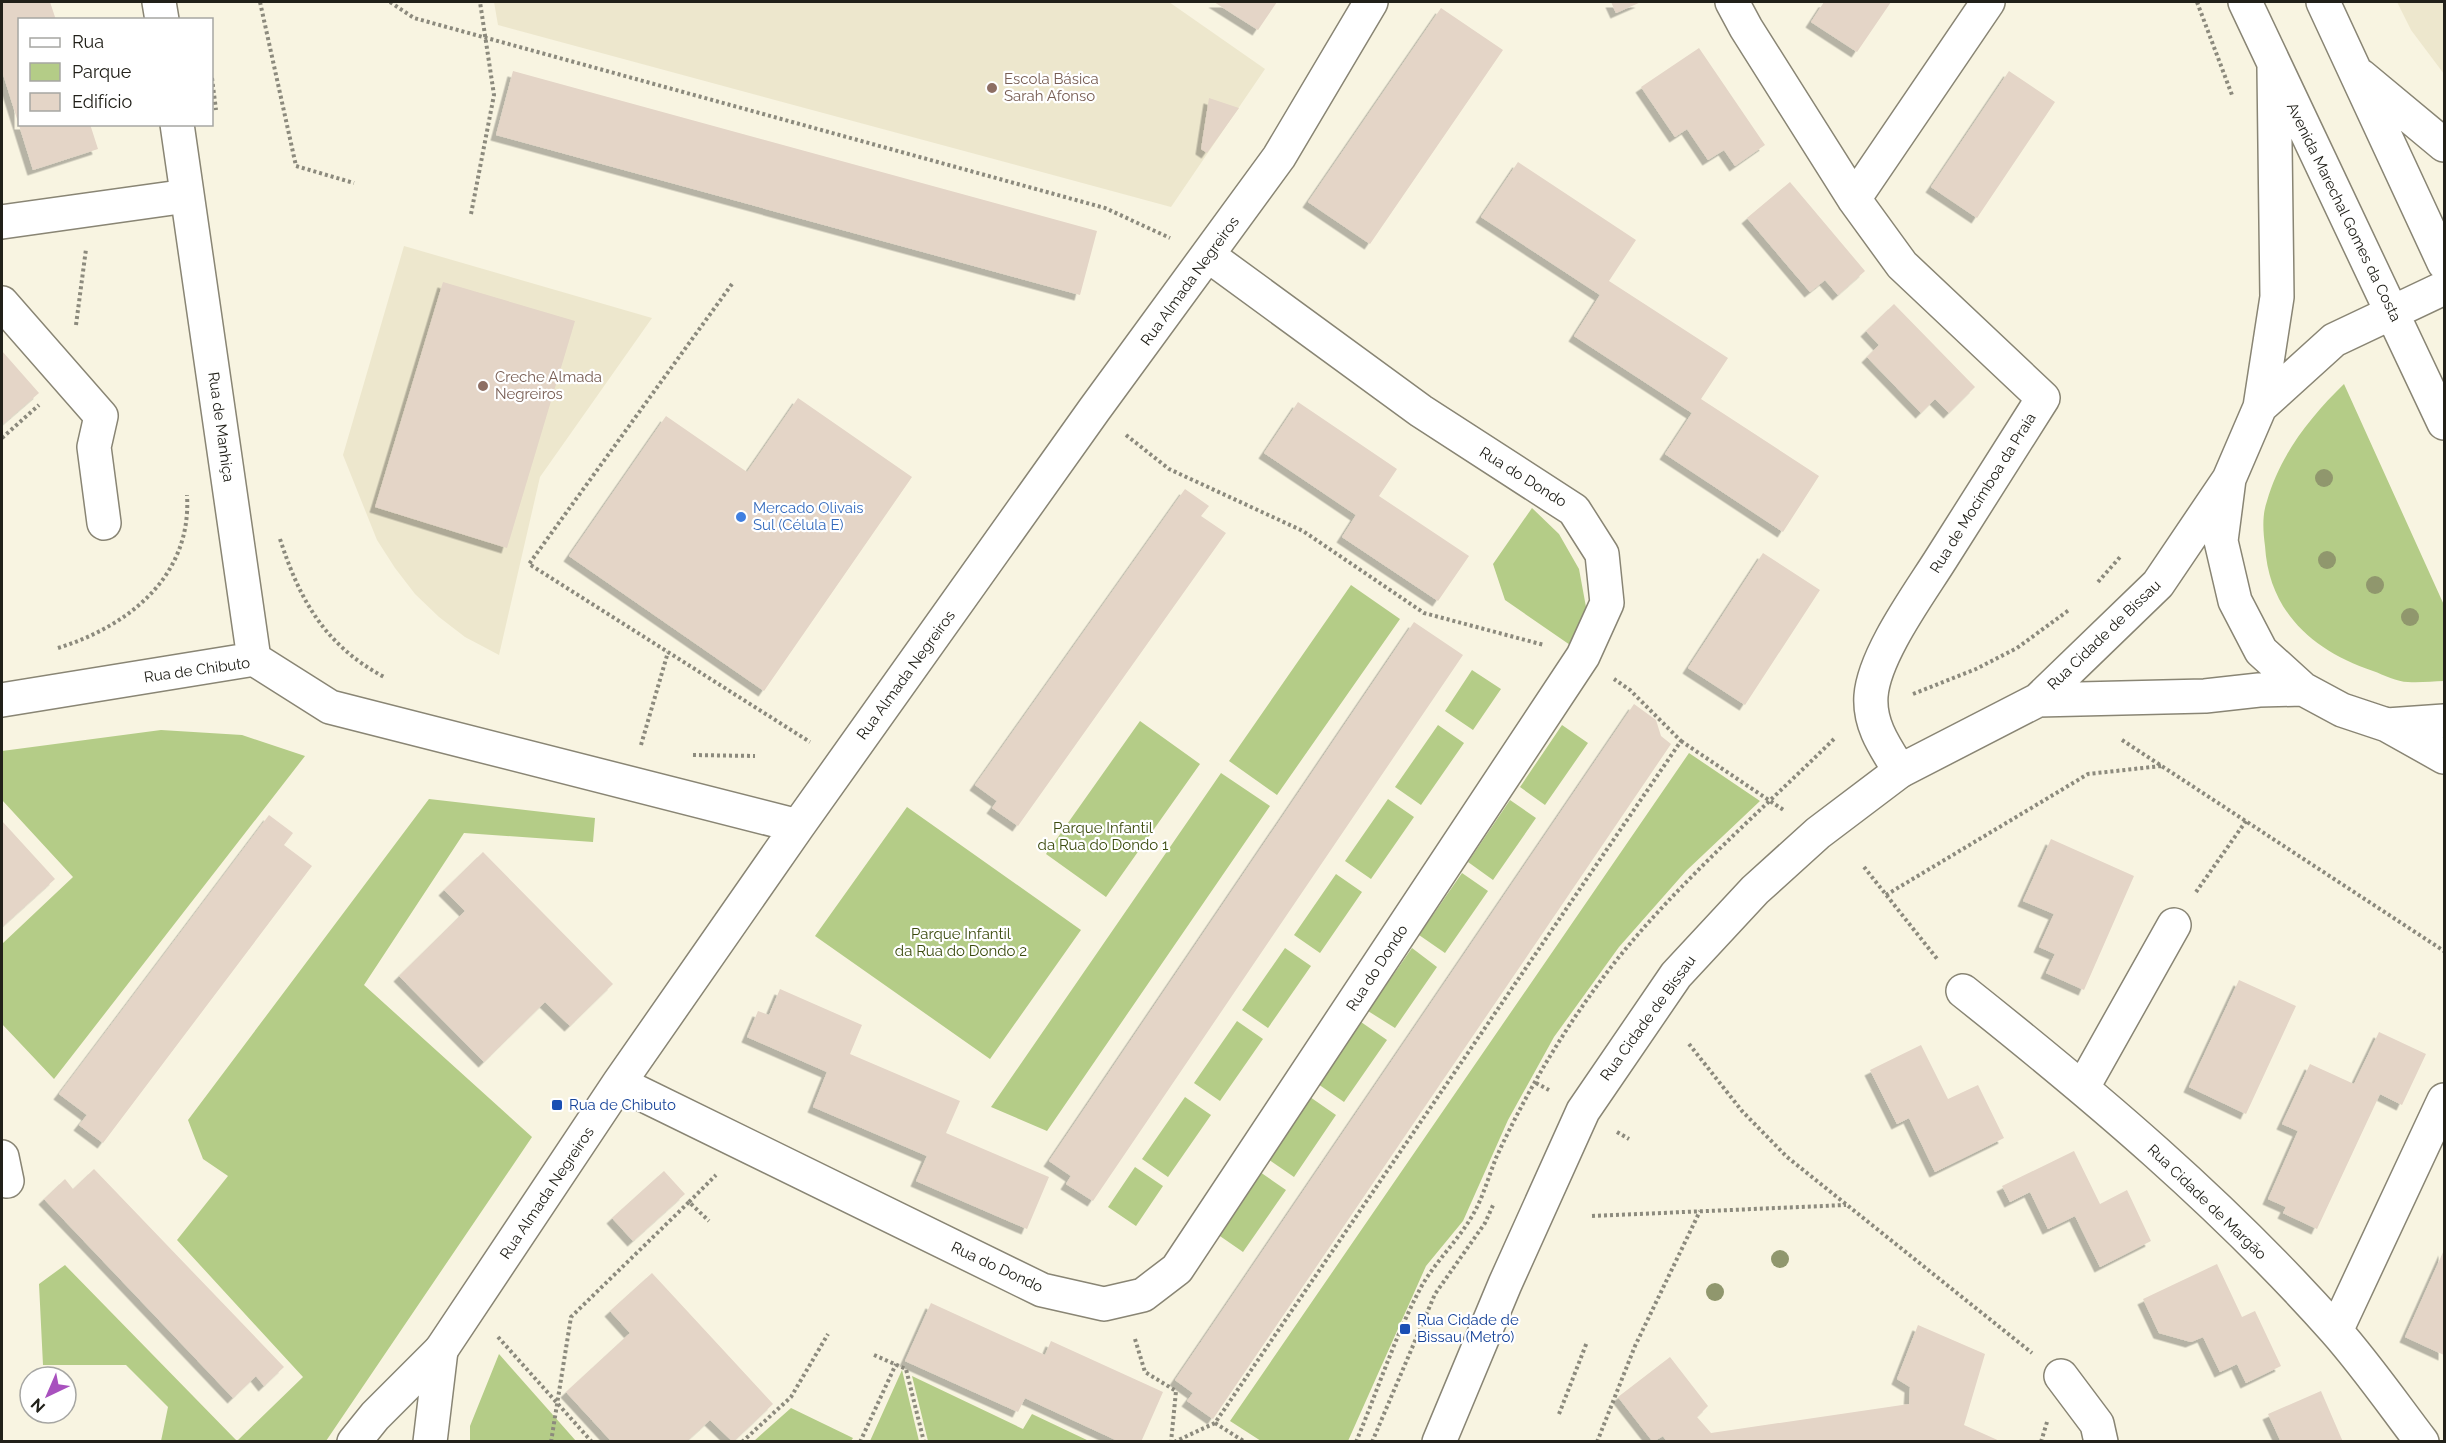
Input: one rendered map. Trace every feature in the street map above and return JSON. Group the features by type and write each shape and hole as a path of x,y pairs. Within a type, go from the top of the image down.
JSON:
{"street":[{"path":"159,2 162,18"},
{"name":"Rua Almada Negreiros","path":"354,1442 371,1429 441,1350 619,1083 798,826 1094,410 1209,256 1279,157 1371,2"},
{"name":"Rua de Mocímboa da Praia","path":"1732,2 1854,199 1902,266 2043,398 1902,622 1876,675 1871,694 1871,713 1882,741 1900,771"},
{"path":"1854,199 1988,2"},
{"name":"Avenida Marechal Gomes da Costa","path":"2245,2 2274,68 2445,423"},
{"path":"2323,2 2445,263"},
{"path":"2274,68 2277,297 2260,407 2229,479 2221,541 2235,601 2261,651 2303,689 2342,710 2387,725 2445,758"},
{"path":"2355,71 2445,145"},
{"name":"Rua de Manhiça","path":"177,126 254,659"},
{"path":"2,222 187,196"},
{"name":"Rua do Dondo","path":"619,1083 1042,1290 1104,1304 1143,1295 1177,1269 1583,656 1607,603 1602,554 1574,510 1421,411 1209,256"},
{"path":"2260,407 2334,340 2445,288"},
{"path":"2,303 101,416 94,447 104,523"},
{"name":"Rua Cidade de Bissau","path":"1439,1442 1505,1284 1583,1111 1627,1043 1676,975 1755,890 1818,833 1900,771 2038,700 2158,584 2229,479"},
{"name":"Rua de Chibuto","path":"2,700 254,659 330,707 798,826"},
{"name":"Rua Cidade de Bissau","path":"2038,700 2205,696 2259,690 2303,689"},
{"path":"2387,725 2445,722"},
{"path":"2083,1087 2174,925"},
{"name":"Rua Cidade de Margão","path":"1963,992 2083,1087 2219,1209 2336,1331 2422,1442"},
{"path":"2336,1331 2445,1100"},
{"path":"430,1442 441,1350"},
{"path":"2061,1376 2097,1424 2101,1442"}],"path":[{"path":"260,2 296,166 354,183"},
{"path":"390,2 414,18 1105,208 1209,256"},
{"path":"471,214 494,95 480,2"},
{"path":"2197,2 2233,98"},
{"path":"213,85 217,114"},
{"path":"2,438 69,380 92,210"},
{"path":"732,284 529,564 844,762"},
{"path":"279,537 301,594 334,643 357,662 393,680"},
{"path":"641,745 668,652"},
{"path":"2116,736 2445,951"},
{"path":"1681,741 1771,802"},
{"path":"630,742 649,747"},
{"path":"688,755 733,758 755,756"},
{"path":"1886,895 2088,774 2161,765"},
{"path":"2174,925 2246,820"},
{"path":"1864,867 1963,992"},
{"path":"1689,1044 1742,1111 1787,1157 2061,1376 2041,1442"},
{"path":"550,1442 571,1317 689,1202 709,1221"},
{"path":"1592,1216 1846,1205"},
{"path":"1597,1442 1635,1346 1700,1211"},
{"path":"1124,1299 1145,1372 1176,1391 1172,1442 1215,1424 1245,1442"},
{"path":"470,1307 592,1442"},
{"path":"742,1442 791,1397 828,1334"},
{"path":"1559,1414 1587,1342"},
{"path":"873,1355 906,1369 924,1442"},
{"path":"860,1442 896,1364"}],"shaded area":[{"name":"Escola Básica Sarah Afonso","path":"494,2 1169,2 1265,69 1171,207 498,25"},
{"path":"2397,2 2444,2 2444,74 2411,30"},
{"name":"Creche Almada Negreiros","path":"404,246 652,318 540,477 499,655 465,637 415,594 377,540 343,455"}],"green space":[{"path":"2344,384 2444,605 2444,681 2404,682 2351,663 2331,652 2298,626 2275,591 2268,570 2264,535 2265,506 2288,452 2308,423"},
{"path":"1532,508 1559,534 1579,569 1586,607 1573,647 1505,600 1493,564"},
{"path":"1351,585 1400,619 1277,795 1229,761"},
{"path":"1472,670 1501,689 1473,730 1445,711"},
{"name":"Parque Infantil da Rua do Dondo 1","path":"1140,721 1200,764 1106,897 1046,854"},
{"path":"1438,725 1464,743 1421,805 1395,787"},
{"path":"1562,725 1588,743 1545,805 1520,787"},
{"path":"161,730 242,735 305,756 54,1079 2,1024 2,944 73,877 2,800 2,751"},
{"path":"1689,753 1760,801 1686,871 1619,947 1554,1037 1508,1120 1463,1221 1426,1266 1348,1441 1261,1441 1230,1421"},
{"path":"1221,773 1270,806 1047,1131 991,1107"},
{"path":"429,799 595,818 593,842 464,833 364,985 532,1137 326,1441 237,1441 303,1377 177,1240 228,1176 203,1159 188,1120"},
{"path":"1388,799 1414,817 1371,879 1345,861"},
{"path":"1510,800 1536,818 1493,880 1468,862"},
{"name":"Parque Infantil da Rua do Dondo 2","path":"907,807 1081,930 990,1059 815,936"},
{"path":"1462,873 1488,891 1445,953 1419,935"},
{"path":"1336,874 1362,892 1320,953 1294,935"},
{"path":"1285,948 1311,966 1268,1028 1242,1010"},
{"path":"1412,948 1437,967 1395,1028 1368,1011"},
{"path":"1237,1021 1263,1039 1220,1101 1194,1083"},
{"path":"1361,1022 1387,1040 1344,1102 1318,1084"},
{"path":"1185,1097 1211,1115 1168,1177 1142,1159"},
{"path":"1310,1097 1336,1115 1294,1177 1268,1159"},
{"path":"1135,1167 1163,1186 1136,1226 1108,1207"},
{"path":"1260,1172 1286,1190 1243,1252 1217,1234"},
{"path":"65,1265 237,1441 161,1441 168,1407 126,1365 43,1365 39,1284"},
{"path":"499,1354 576,1441 470,1441 470,1426"},
{"path":"902,1370 919,1441 870,1441"},
{"path":"912,1376 1023,1429 1032,1414 1089,1441 928,1441"},
{"path":"791,1408 853,1438 851,1441 754,1441"}],"building":[{"path":"2,2 50,2 55,18 18,18 18,122 2,71"},
{"path":"1214,2 1277,2 1258,30"},
{"path":"1611,2 1641,2 1616,13"},
{"path":"1824,2 1891,2 1857,52 1811,22"},
{"path":"1441,8 1503,50 1370,244 1308,202"},
{"path":"1699,48 1765,145 1735,166 1724,150 1708,160 1687,129 1675,137 1641,87"},
{"path":"513,71 1097,231 1080,295 496,135"},
{"path":"2009,71 2055,102 1977,218 1931,187"},
{"path":"1209,98 1239,108 1207,153 1201,149"},
{"path":"19,126 91,126 98,149 33,170"},
{"path":"1518,162 1636,240 1609,281 1728,358 1701,399 1819,476 1783,532 1665,454 1692,413 1574,336 1600,295 1481,217"},
{"path":"1790,182 1865,271 1838,295 1825,280 1810,292 1747,218"},
{"path":"443,282 575,321 507,548 375,507"},
{"path":"1894,304 1975,387 1949,413 1935,399 1921,413 1867,357 1879,345 1866,331"},
{"path":"2,351 39,393 2,425"},
{"name":"Mercado Olivais Sul (Célula E)","path":"798,398 912,477 764,691 569,556 666,416 747,472"},
{"path":"1298,402 1397,469 1379,496 1469,556 1438,601 1342,537 1356,515 1264,453"},
{"path":"1185,489 1209,506 1201,516 1226,533 1018,826 992,808 997,801 975,785"},
{"path":"1763,553 1820,590 1745,705 1688,668"},
{"path":"1414,622 1463,655 1093,1201 1066,1184 1071,1176 1049,1161"},
{"path":"1634,704 1656,720 1661,736 1671,744 1213,1419 1187,1401 1193,1393 1175,1380"},
{"path":"269,815 293,833 284,845 312,866 103,1143 79,1125 87,1115 59,1094"},
{"path":"2,821 55,879 2,927"},
{"path":"2051,839 2134,876 2084,990 2046,973 2055,954 2039,947 2054,914 2023,901"},
{"path":"483,852 613,984 570,1026 545,1002 484,1062 399,976 465,911 444,890"},
{"path":"2239,980 2296,1006 2246,1114 2189,1087"},
{"path":"780,989 862,1025 850,1054 960,1101 946,1133 1049,1177 1027,1229 916,1181 927,1156 813,1107 827,1072 747,1037 758,1011 769,1015"},
{"path":"2379,1032 2426,1054 2402,1105 2380,1094 2317,1229 2283,1213 2286,1207 2268,1199 2298,1131 2282,1124 2310,1064 2354,1084"},
{"path":"1921,1045 1948,1099 1978,1085 2004,1138 1935,1172 1909,1118 1897,1124 1870,1070"},
{"path":"2074,1151 2100,1204 2127,1190 2151,1241 2100,1267 2075,1216 2048,1229 2030,1192 2010,1202 2002,1186"},
{"path":"94,1169 284,1367 264,1386 256,1376 233,1398 44,1199 65,1179 73,1189"},
{"path":"664,1171 685,1194 633,1241 612,1218"},
{"path":"2444,1250 2444,1355 2405,1337"},
{"path":"2217,1264 2242,1317 2255,1311 2281,1366 2246,1383 2237,1364 2220,1372 2203,1337 2191,1342 2159,1333 2143,1299"},
{"path":"652,1273 773,1404 733,1442 710,1420 686,1442 612,1442 566,1392 630,1333 610,1311"},
{"path":"931,1303 1045,1355 1051,1341 1163,1392 1141,1442 1120,1442 1025,1398 1018,1412 905,1361"},
{"path":"1918,1325 1985,1354 1964,1425 2002,1442 1667,1442 1663,1436 1653,1442 1618,1397 1670,1357 1708,1406 1697,1417 1711,1433 1909,1404 1910,1387 1897,1379"},
{"path":"2321,1391 2343,1442 2281,1442 2268,1414"}],"place":[{"name":"Escola Básica Sarah Afonso","path":"992,88"},
{"name":"Creche Almada Negreiros","path":"483,386"},
{"name":"Mercado Olivais Sul (Célula E)","path":"741,517"},
{"name":"Rua de Chibuto","path":"557,1105"},
{"name":"Rua Cidade de Bissau (Metro)","path":"1405,1329"}]}
